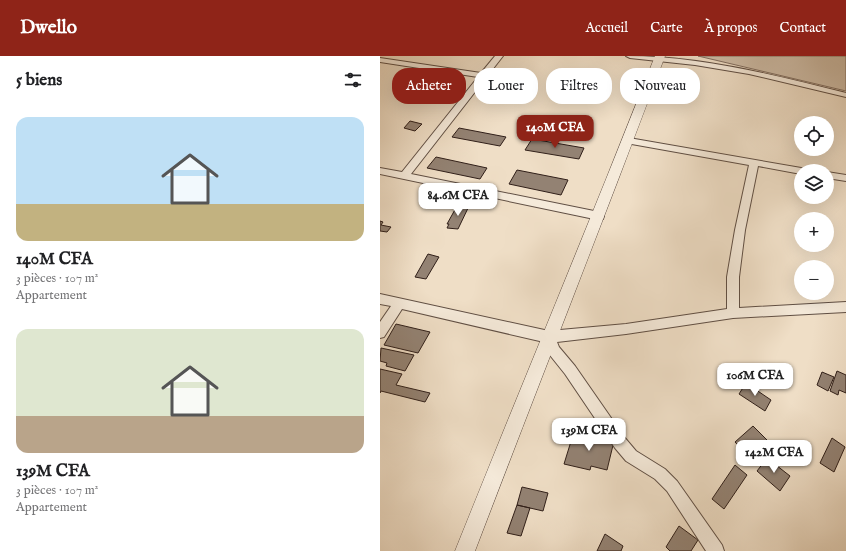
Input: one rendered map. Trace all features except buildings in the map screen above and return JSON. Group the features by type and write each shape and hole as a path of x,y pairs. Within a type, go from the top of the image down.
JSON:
{"street":[{"path":"490,68 499,56"},
{"path":"630,56 659,58 749,72 846,94"},
{"path":"465,551 549,337 629,141 659,58"},
{"path":"380,60 474,74"},
{"path":"404,176 474,88"},
{"path":"629,141 794,169"},
{"path":"734,313 733,276 740,230 754,162"},
{"path":"380,171 599,216"},
{"path":"834,176 846,178"},
{"path":"380,299 549,337 626,330 734,313 846,307"},
{"path":"380,333 399,304"},
{"path":"549,337 554,350 570,370 620,443 631,456 660,474 672,486 716,551"}],"shaded area":[{"path":"698,56 846,56 846,91"}]}
